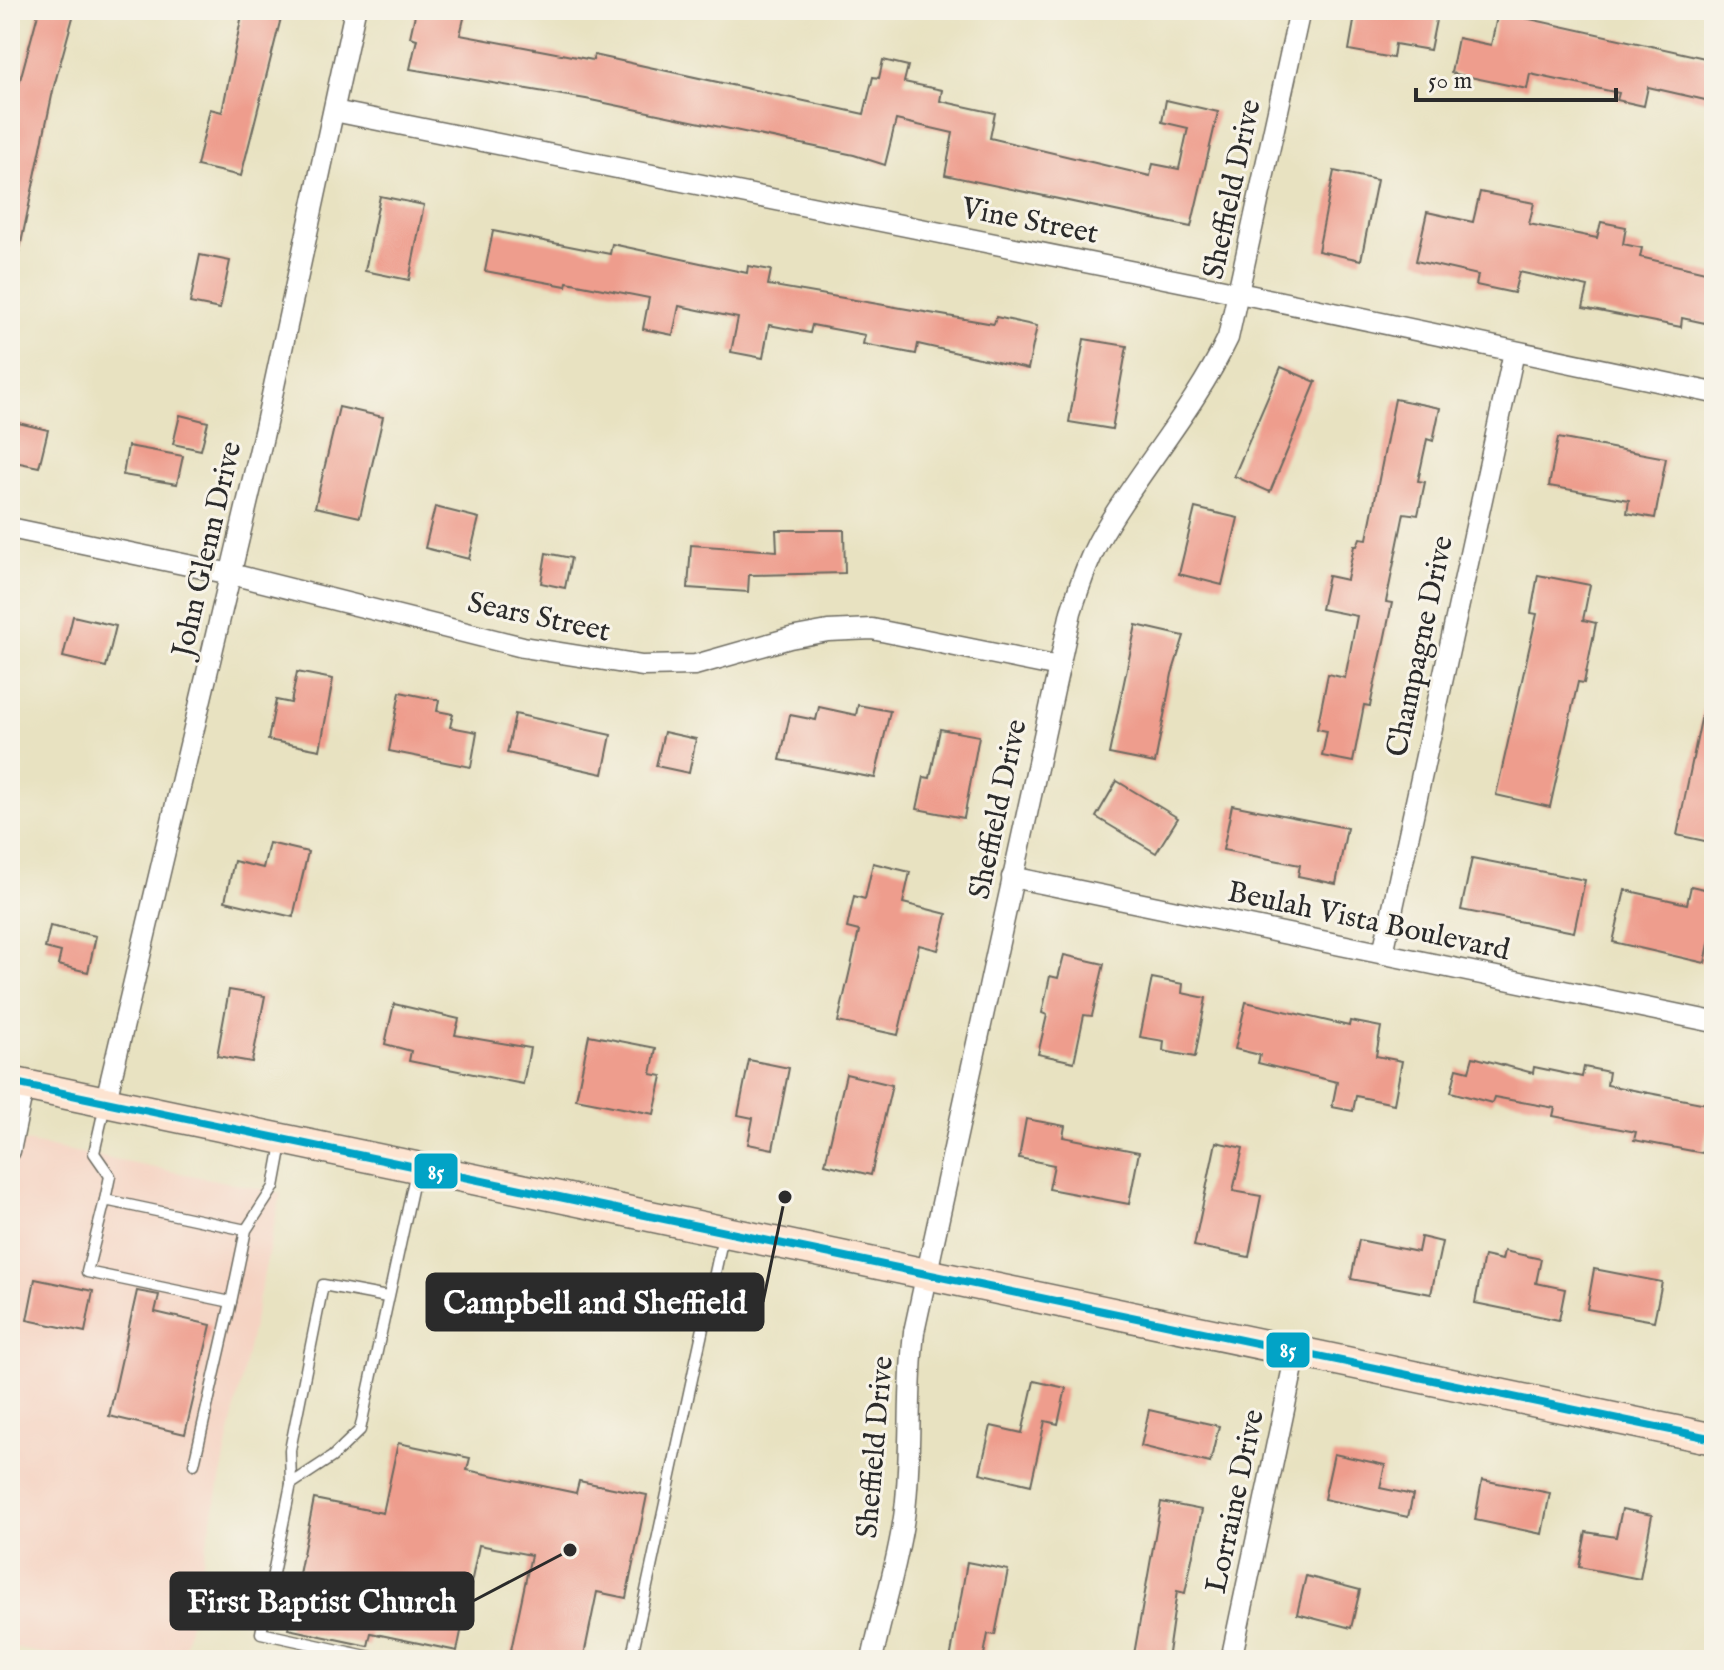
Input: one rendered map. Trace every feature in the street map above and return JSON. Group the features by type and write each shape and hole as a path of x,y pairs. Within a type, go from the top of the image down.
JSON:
{"main road":[{"path":"17,1083 1714,1439"}],"street":[{"name":"John Glenn Drive","path":"106,1100 231,574 355,10"},
{"name":"Sheffield Drive","path":"872,1660 904,1514 910,1429 907,1386 914,1332 1071,612 1088,562 1109,523 1206,384 1228,338 1300,10"},
{"name":"Vine Street","path":"334,111 1239,293 1714,393"},
{"name":"Champagne Drive","path":"1383,953 1514,352"},
{"name":"Sears Street","path":"10,528 231,574 523,647 642,666 695,665 790,638 828,631 872,629 1059,667"},
{"name":"Beulah Vista Boulevard","path":"1012,877 1714,1022"},
{"path":"10,1151 17,1083"},
{"name":"Lorraine Drive","path":"1231,1660 1296,1353"}],"lane":[{"path":"106,1100 94,1153 110,1176 87,1272 231,1302"},
{"path":"194,1464 246,1230 274,1187 283,1138"},
{"path":"291,1484 332,1457 360,1430 417,1166"},
{"path":"105,1200 246,1230"},
{"path":"631,1660 724,1231"},
{"path":"385,1660 261,1633 291,1484 290,1450 323,1285 387,1297"}],"shaded area":[{"path":"10,1139 281,1193 182,1660 74,1660 10,1647"}],"building":[{"path":"39,10 75,10 54,86 19,253 10,252 10,117"},
{"path":"243,10 283,10 241,176 197,166 210,109 222,112"},
{"path":"416,10 466,10 460,35 593,60 594,55 864,114 873,77 879,78 883,60 908,66 904,82 942,90 940,101 995,113 990,138 1150,176 1153,164 1179,169 1188,128 1162,122 1166,100 1218,112 1191,227 945,175 953,133 896,120 885,165 854,155 586,99 410,69 417,39 410,37"},
{"path":"1356,10 1438,10 1430,50 1395,44 1393,58 1349,50"},
{"path":"1498,12 1714,60 1714,102 1648,87 1644,106 1617,100 1619,93 1530,74 1527,89 1451,73 1458,38 1491,45"},
{"path":"1334,171 1377,180 1361,260 1318,251"},
{"path":"1480,192 1534,203 1529,224 1597,238 1601,222 1626,227 1623,244 1642,248 1640,257 1714,274 1714,325 1682,318 1681,327 1583,308 1588,287 1519,272 1514,293 1476,285 1478,275 1416,261 1427,212 1473,222"},
{"path":"380,196 424,205 409,280 365,271"},
{"path":"493,231 610,254 612,244 747,273 748,266 771,270 768,285 994,324 996,317 1037,326 1028,369 918,344 916,354 863,344 865,335 812,325 810,333 769,325 763,358 731,352 738,318 679,306 673,335 643,329 649,298 567,282 566,286 485,271"},
{"path":"200,255 230,261 220,309 190,303"},
{"path":"1084,339 1127,346 1112,429 1069,422"},
{"path":"1281,367 1316,382 1270,492 1234,476"},
{"path":"1395,399 1440,408 1433,441 1427,439 1418,481 1425,482 1418,515 1404,513 1386,602 1392,603 1370,706 1364,705 1353,762 1322,756 1327,731 1317,729 1328,674 1345,678 1357,616 1321,609 1328,576 1347,580 1354,546 1360,538 1367,539"},
{"path":"339,407 383,417 360,517 315,507"},
{"path":"180,415 208,422 201,450 173,444"},
{"path":"10,421 48,430 39,467 10,461"},
{"path":"1558,438 1666,458 1655,518 1627,513 1629,500 1549,486"},
{"path":"128,446 183,456 177,484 123,475"},
{"path":"435,507 479,518 469,559 425,548"},
{"path":"1195,508 1238,518 1222,585 1179,574"},
{"path":"776,530 844,530 845,573 749,575 748,592 688,588 691,545 777,551"},
{"path":"546,553 571,558 565,588 541,583"},
{"path":"1538,575 1590,585 1583,620 1596,623 1584,683 1578,682 1550,807 1496,795 1537,614 1531,613"},
{"path":"73,616 116,626 106,667 63,657"},
{"path":"1136,625 1184,636 1172,674 1155,763 1109,754"},
{"path":"297,672 333,679 320,750 268,740 276,700 291,703"},
{"path":"400,692 439,700 437,711 453,714 450,727 477,732 471,767 389,751"},
{"path":"858,705 890,711 875,778 780,760 790,715 816,720 819,707 856,715"},
{"path":"1704,705 1714,706 1714,843 1677,835"},
{"path":"515,714 611,735 603,774 507,753"},
{"path":"940,729 979,736 964,818 917,809 924,777 930,778"},
{"path":"664,732 696,739 689,773 656,766"},
{"path":"1117,781 1178,818 1156,853 1096,817"},
{"path":"1232,805 1347,828 1336,884 1298,876 1300,865 1223,850"},
{"path":"269,843 308,852 293,917 225,901 234,861 263,868"},
{"path":"1472,858 1585,880 1574,932 1461,910"},
{"path":"873,863 910,872 903,903 947,914 938,950 919,945 898,1035 838,1022 859,931 847,928 854,896 865,899"},
{"path":"1691,886 1712,891 1708,909 1714,910 1714,920 1705,963 1613,942 1625,890 1687,904"},
{"path":"50,926 96,936 88,972 58,965 61,952 45,948"},
{"path":"1064,955 1104,964 1092,1016 1084,1015 1074,1062 1038,1054 1047,1015 1042,1013 1050,976 1058,978"},
{"path":"1152,978 1183,984 1182,993 1206,998 1195,1057 1163,1051 1164,1041 1140,1037"},
{"path":"229,990 265,996 252,1062 217,1056"},
{"path":"1246,1002 1349,1026 1350,1021 1381,1027 1376,1056 1402,1061 1394,1104 1356,1096 1353,1111 1332,1107 1337,1082 1258,1063 1260,1055 1235,1049"},
{"path":"394,1004 459,1019 455,1035 530,1048 523,1084 409,1061 411,1051 385,1044"},
{"path":"589,1035 656,1048 651,1074 662,1076 654,1114 576,1099"},
{"path":"1473,1057 1533,1073 1534,1067 1582,1077 1584,1067 1609,1072 1607,1085 1712,1105 1703,1153 1634,1140 1636,1132 1553,1116 1555,1108 1494,1097 1492,1103 1451,1092 1457,1068 1469,1071"},
{"path":"749,1060 789,1068 773,1149 748,1144 753,1118 738,1115"},
{"path":"846,1074 892,1085 871,1175 825,1164"},
{"path":"1026,1119 1065,1126 1063,1137 1139,1152 1129,1204 1049,1189 1054,1165 1019,1158"},
{"path":"1216,1142 1243,1148 1233,1191 1261,1196 1249,1257 1194,1246"},
{"path":"1421,1237 1442,1242 1431,1294 1351,1279 1359,1240 1418,1252"},
{"path":"1504,1251 1541,1259 1536,1283 1565,1289 1559,1320 1475,1303 1484,1256 1502,1260"},
{"path":"1594,1269 1662,1282 1654,1321 1587,1309"},
{"path":"35,1279 93,1291 85,1332 27,1320"},
{"path":"137,1291 159,1295 155,1312 211,1325 185,1434 109,1416"},
{"path":"1034,1381 1066,1388 1058,1424 1045,1421 1031,1485 980,1473 991,1426 1022,1433"},
{"path":"1149,1410 1219,1426 1210,1463 1141,1446"},
{"path":"398,1443 470,1458 467,1470 576,1493 579,1481 647,1495 626,1598 597,1592 583,1660 536,1660 510,1655 531,1555 479,1545 457,1651 371,1633 368,1646 288,1629 314,1499 383,1513"},
{"path":"1334,1454 1385,1465 1380,1488 1413,1495 1408,1517 1324,1499"},
{"path":"1482,1480 1550,1493 1542,1534 1475,1520"},
{"path":"1161,1502 1202,1510 1185,1593 1177,1591 1167,1660 1133,1660"},
{"path":"1622,1509 1652,1515 1640,1579 1579,1567 1586,1532 1616,1537"},
{"path":"967,1562 1008,1570 995,1635 988,1634 983,1660 950,1660"},
{"path":"1306,1576 1360,1590 1351,1628 1297,1614"}],"transit line":[{"name":"85","path":"10,1082 1714,1439"}],"place":[{"name":"Campbell and Sheffield","path":"785,1197"},
{"name":"First Baptist Church","path":"570,1550"}]}
